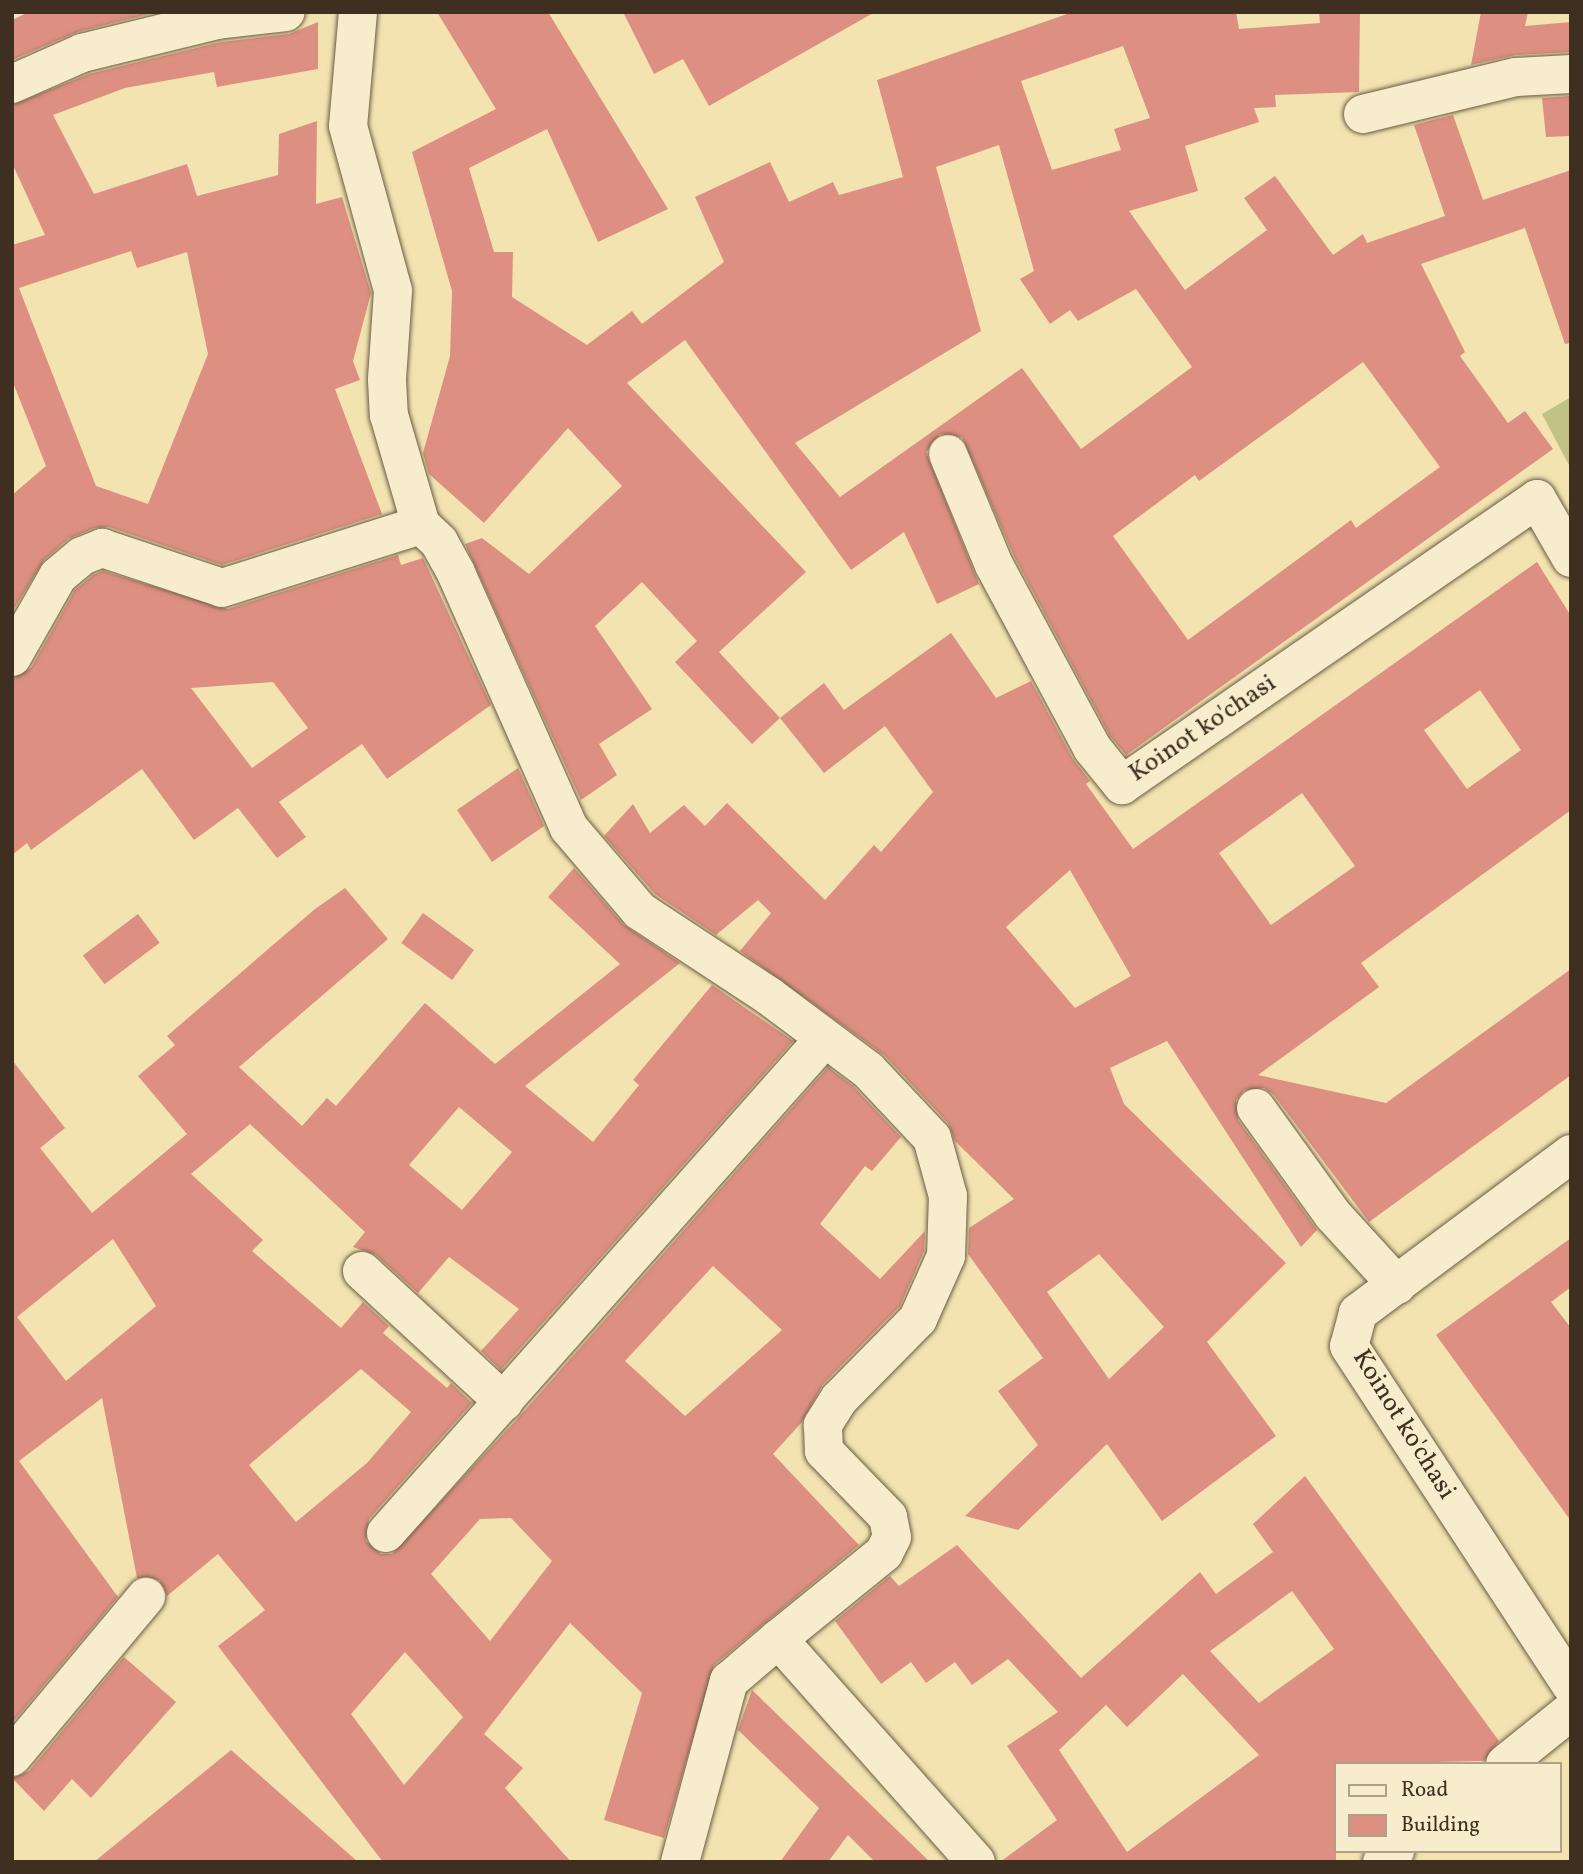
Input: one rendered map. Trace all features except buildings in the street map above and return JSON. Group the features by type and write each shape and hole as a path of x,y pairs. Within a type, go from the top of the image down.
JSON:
{"street":[{"path":"12,84 82,53 217,20 286,12"},
{"path":"358,12 348,126 393,290 387,380 389,415 421,525 439,542 456,573 569,828 640,911 769,996 868,1070 932,1138 948,1196 946,1256 918,1319 839,1399 823,1425 824,1451 888,1517 892,1537 884,1553 729,1681 680,1862"},
{"path":"1363,114 1517,77 1571,74"},
{"name":"Koinot ko'chasi","path":"948,454 994,565 1091,748 1122,785 1537,499 1571,558"},
{"path":"12,657 58,576 82,556 102,548 222,588 421,525"},
{"path":"386,1533 824,1039"},
{"path":"1256,1108 1332,1215 1398,1285"},
{"name":"Koinot ko'chasi","path":"1571,1154 1358,1313 1349,1346 1571,1685"},
{"path":"362,1271 504,1402"},
{"path":"12,1757 146,1597"},
{"path":"778,1639 976,1862"},
{"path":"1507,1762 1571,1711"}],"green space":[{"path":"1571,397 1571,469 1542,414"}]}
